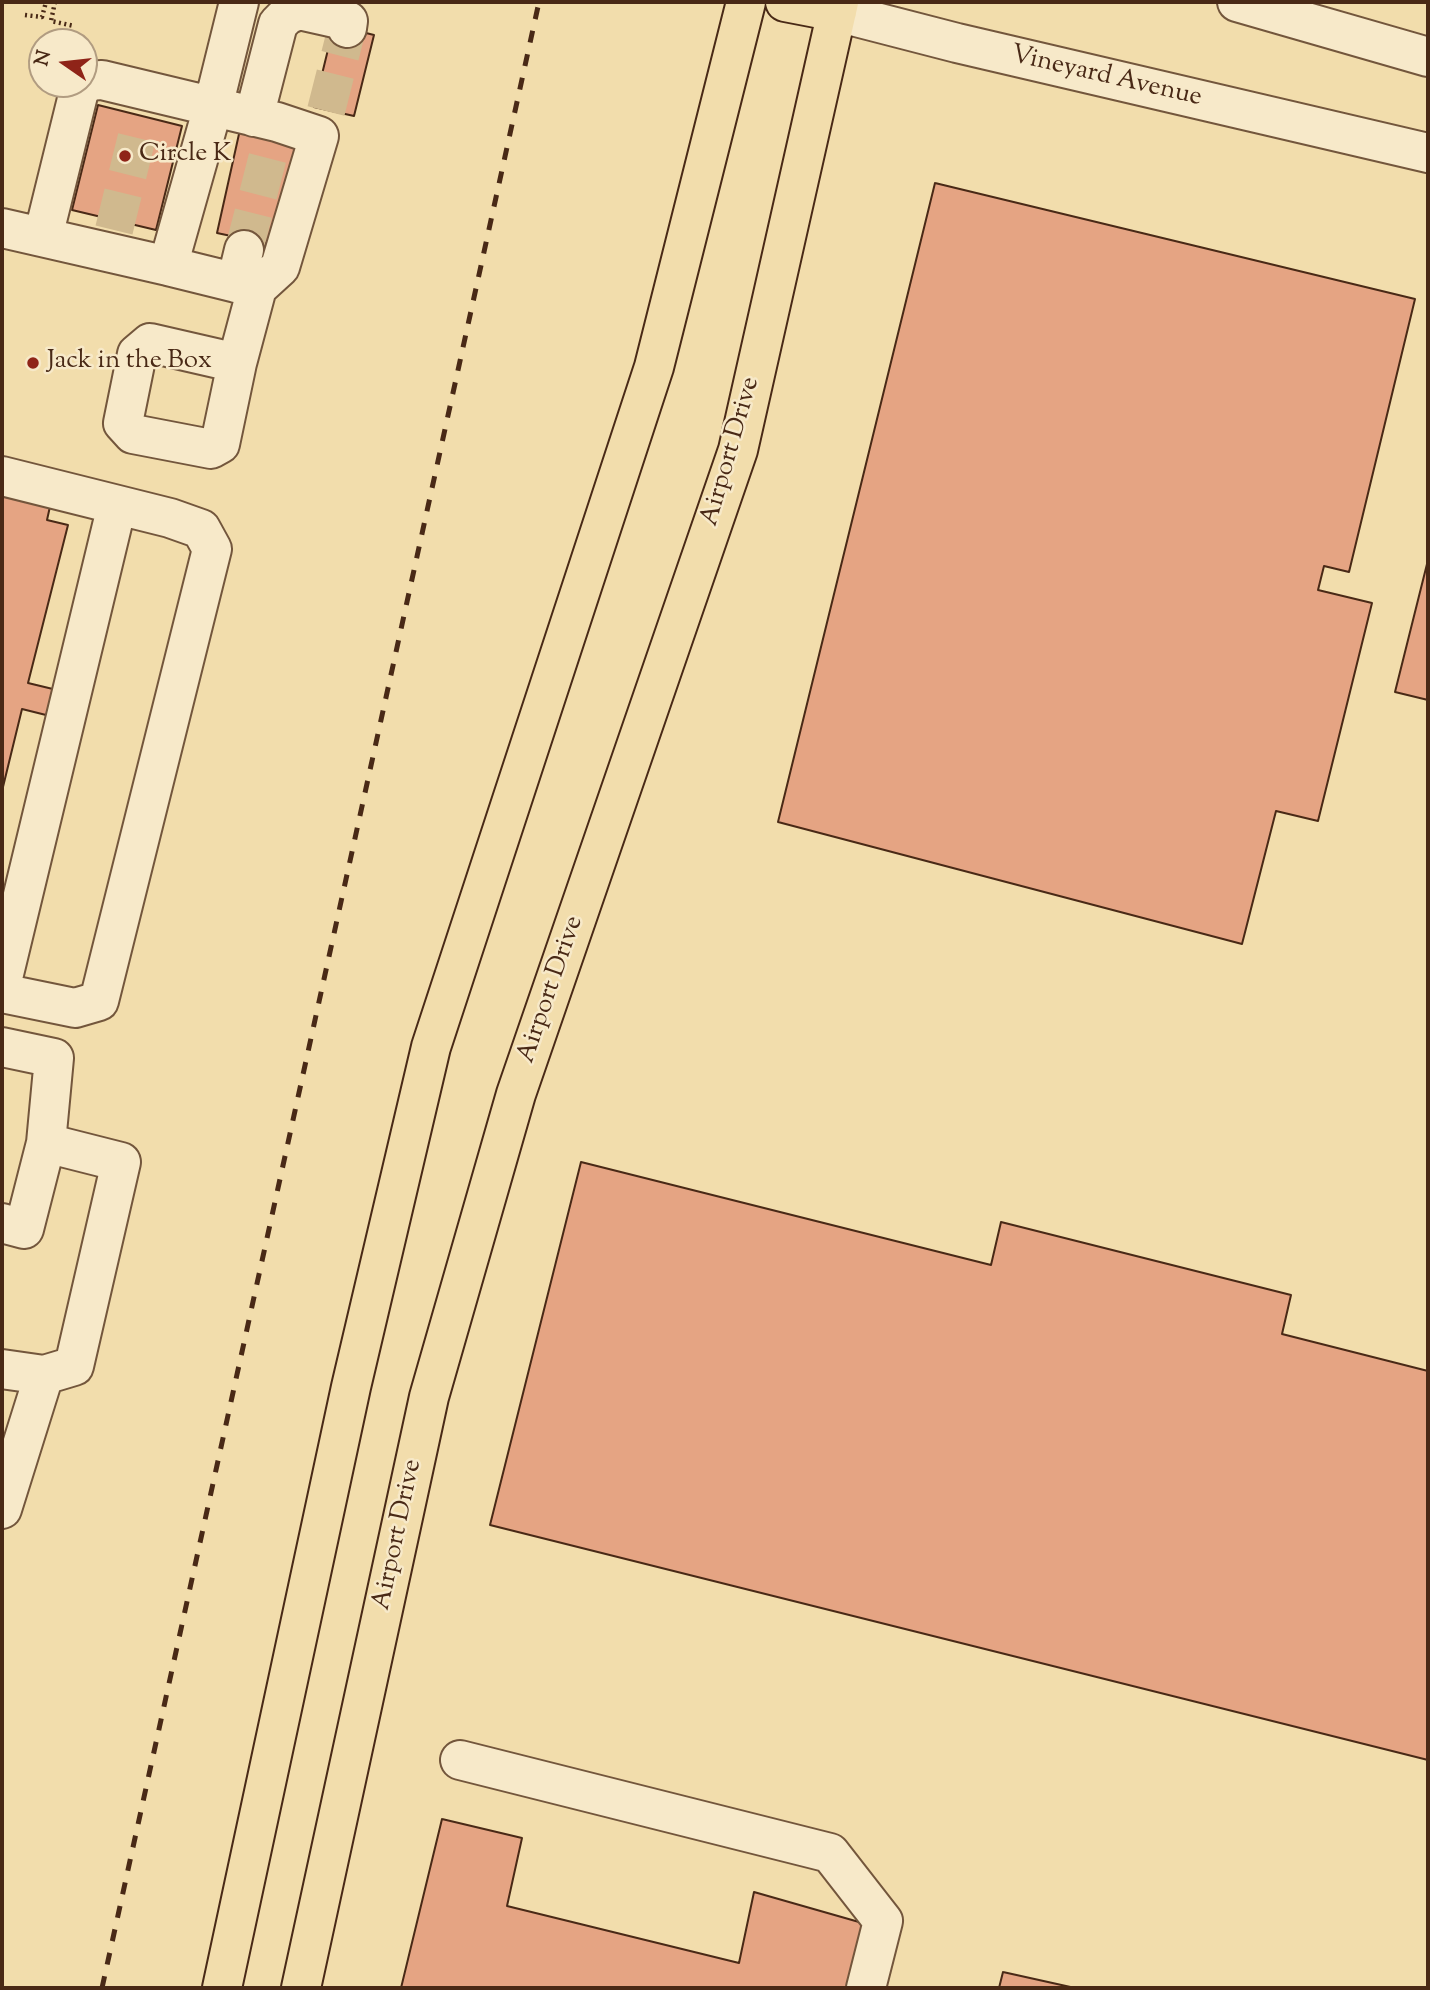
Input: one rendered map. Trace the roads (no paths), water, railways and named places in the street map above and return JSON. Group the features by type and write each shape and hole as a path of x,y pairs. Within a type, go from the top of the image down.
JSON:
{"main road":[{"path":"222,1988 351,1387 431,1047 654,367 746,2"},
{"name":"Vineyard Avenue","path":"785,2 838,7"},
{"name":"Airport Drive","path":"301,1988 429,1397 516,1094 738,450 838,7"}],"street":[{"path":"168,266 239,2"},
{"path":"1237,2 1428,57"},
{"name":"Vineyard Avenue","path":"838,7 957,43 1428,153"},
{"path":"267,128 278,24 287,15 299,10 348,21 346,28"},
{"path":"2,228 43,237 111,241 168,266 246,274 280,267 323,124 267,128 212,107 144,108 102,80 88,81 79,91 43,237"},
{"path":"237,363 246,274"},
{"path":"2,476 170,518 201,529 212,549 99,1001 75,1008 2,993"},
{"path":"2,982 117,505"},
{"path":"2,1047 54,1058 46,1143 24,1229 2,1223"},
{"path":"2,1369 44,1375 74,1366 121,1162 46,1143"},
{"path":"2,1509 44,1375"},
{"path":"460,1760 831,1853 883,1921 866,1988"}],"tunnel":[{"path":"326,111 347,28"},
{"path":"114,230 140,124"},
{"path":"244,250 271,144"}],"railway":[{"path":"102,1988 539,2"}],"place":[{"name":"Circle K","path":"125,156"},
{"name":"Jack in the Box","path":"33,363"}]}
